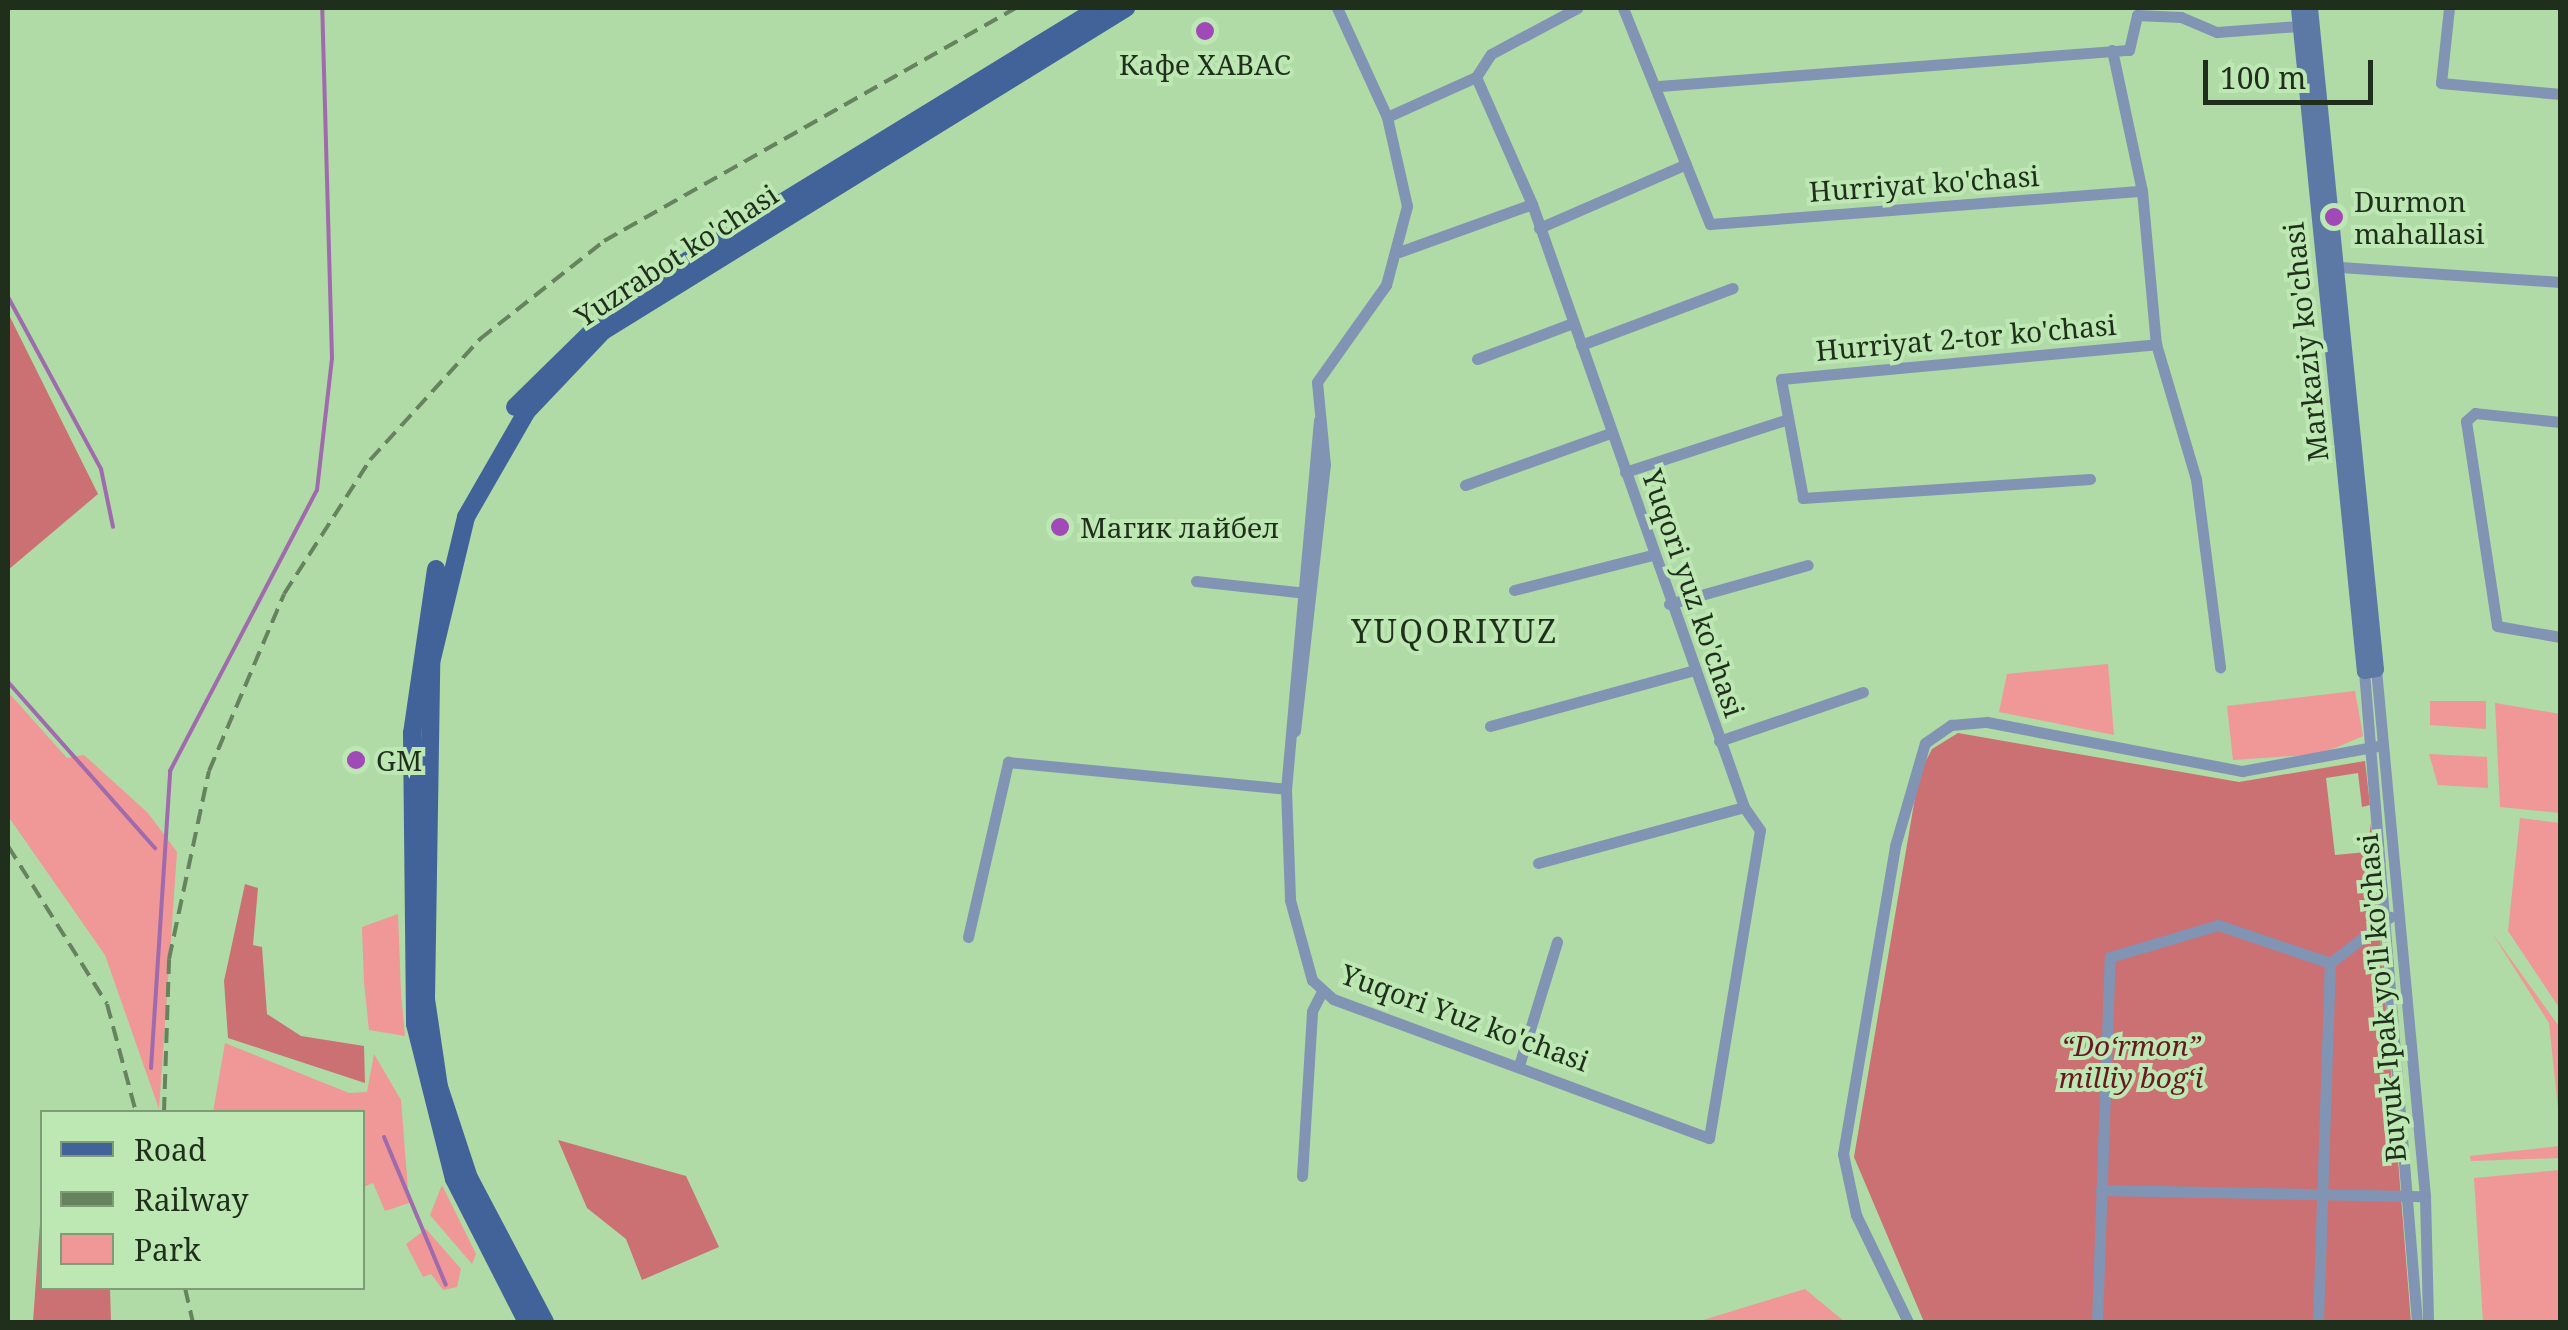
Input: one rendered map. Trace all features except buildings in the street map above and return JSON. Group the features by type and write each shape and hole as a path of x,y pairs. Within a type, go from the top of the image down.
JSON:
{"main road":[{"name":"Yuzrabot ko'chasi","path":"527,1322 429,1101 410,935 419,652 439,557 470,479 533,383 599,319 1099,8"},
{"name":"Yuzrabot ko'chasi","path":"545,1322 501,1267 444,1106 422,943 434,645 452,558 483,480 553,379 624,316 1126,8"}],"street":[{"name":"Yuqori Yuz ko'chasi","path":"1290,750 1315,594 1326,465 1317,382 1399,252 1406,190 1387,117 1337,8"},
{"path":"1387,117 1476,77 1491,54 1577,8"},
{"path":"1539,228 1686,164 1659,86 1624,8"},
{"name":"Markaziy ko'chasi","path":"2298,8 2306,26 2340,267 2344,398 2370,670"},
{"name":"Markaziy ko'chasi","path":"2310,8 2306,26 2322,268 2344,398"},
{"path":"2449,8 2441,83 2560,94"},
{"path":"1659,86 2130,50 2137,15 2181,17 2217,32 2306,26"},
{"path":"2112,50 2142,191 2156,344 2196,480 2220,667"},
{"name":"Yuqori yuz ko'chasi","path":"1476,77 1532,204 1669,604 1744,806 1761,832 1709,1138"},
{"name":"Hurriyat ko'chasi","path":"1686,164 1710,224 2142,191"},
{"path":"1399,252 1532,204"},
{"path":"2322,268 2560,282"},
{"path":"1582,345 1732,288"},
{"path":"1477,359 1573,323"},
{"name":"Hurriyat 2-tor ko'chasi","path":"1788,419 1781,379 2156,344"},
{"path":"2560,422 2476,413 2466,433 2497,626 2560,636"},
{"path":"1625,472 1788,419 1803,498 2090,479"},
{"name":"Yuqori Yuz ko'chasi","path":"1319,420 1299,592 1286,789 1290,900 1322,991 1520,1062 1709,1138"},
{"path":"1465,485 1610,433"},
{"path":"1514,590 1652,555"},
{"path":"1669,604 1808,565"},
{"path":"1196,581 1315,594"},
{"path":"1490,726 1694,670"},
{"name":"Buyuk Ipak yo'li ko'chasi","path":"2370,670 2428,1322"},
{"path":"1719,741 1863,692"},
{"path":"1908,1322 1856,1214 1843,1154 1892,864 1925,743 1958,722 1987,722 2242,771 2377,746"},
{"path":"968,937 1008,762 1286,789"},
{"path":"1538,863 1744,806"},
{"path":"2330,964 2393,916"},
{"path":"2097,1322 2110,957 2218,925 2330,964"},
{"path":"1520,1062 1557,942"},
{"path":"2318,1322 2330,964"},
{"path":"1302,1176 1312,1010 1322,991"},
{"path":"2102,1190 2325,1191 2419,1196"},
{"name":"Buyuk Ipak yo'li ko'chasi","path":"2417,1322 2419,1196"}],"green space":[{"path":"8,313 98,494 8,570"},
{"path":"2108,664 2114,735 1999,712 2007,674"},
{"path":"2355,691 2363,736 2321,754 2233,760 2227,706"},
{"path":"8,692 67,758 84,755 148,813 177,852 159,1109 105,955 8,816"},
{"path":"2430,701 2486,701 2486,729 2430,725"},
{"path":"2495,703 2560,714 2560,813 2500,807"},
{"name":"“Do‘rmon” milliy bog‘i","path":"1958,733 2239,782 2365,761 2370,805 2362,807 2358,773 2326,778 2335,855 2367,852 2371,823 2411,1322 1924,1322 1854,1157 1919,774 1932,749"},
{"path":"2429,754 2487,757 2488,788 2438,785"},
{"path":"2520,818 2560,823 2560,1009 2508,931"},
{"path":"245,884 258,888 253,945 262,947 267,1014 301,1036 364,1046 365,1083 228,1038 224,981"},
{"path":"398,914 405,1036 369,1030 364,982 362,927"},
{"path":"2492,933 2560,1028 2560,1127 2549,1023"},
{"path":"225,1043 349,1093 367,1092 374,1054 401,1100 409,1203 385,1211 373,1183 365,1186 365,1110 213,1110"},
{"path":"558,1140 686,1176 719,1247 642,1280 626,1239 587,1208"},
{"path":"2560,1146 2560,1158 2471,1161 2470,1156"},
{"path":"2560,1170 2560,1322 2483,1322 2474,1178"},
{"path":"442,1185 476,1254 472,1264 430,1215"},
{"path":"40,1223 40,1290 110,1290 111,1322 33,1322"},
{"path":"426,1229 461,1269 457,1287 443,1290 431,1274 423,1277 406,1244"},
{"path":"1805,1289 1845,1322 1699,1322 1700,1321"}],"waterway":[{"path":"151,1068 170,771 317,490 332,358 322,8"},
{"path":"8,259 8,272"},
{"path":"8,297 101,469 113,527"},
{"path":"8,682 155,848"},
{"path":"384,1137 446,1285"}],"railway":[{"path":"164,1110 169,959 209,771 284,594 370,460 480,339 604,241 1015,8"},
{"path":"8,846 107,1004 135,1110"},
{"path":"185,1290 193,1322"}],"place":[{"name":"Кафе ХАВАС","path":"1205,31"},
{"name":"Durmon mahallasi","path":"2334,217"},
{"name":"Магик лайбел","path":"1060,527"},
{"name":"GM","path":"356,760"}],"district":[{"name":"YUQORIYUZ","path":"1455,631"}]}
